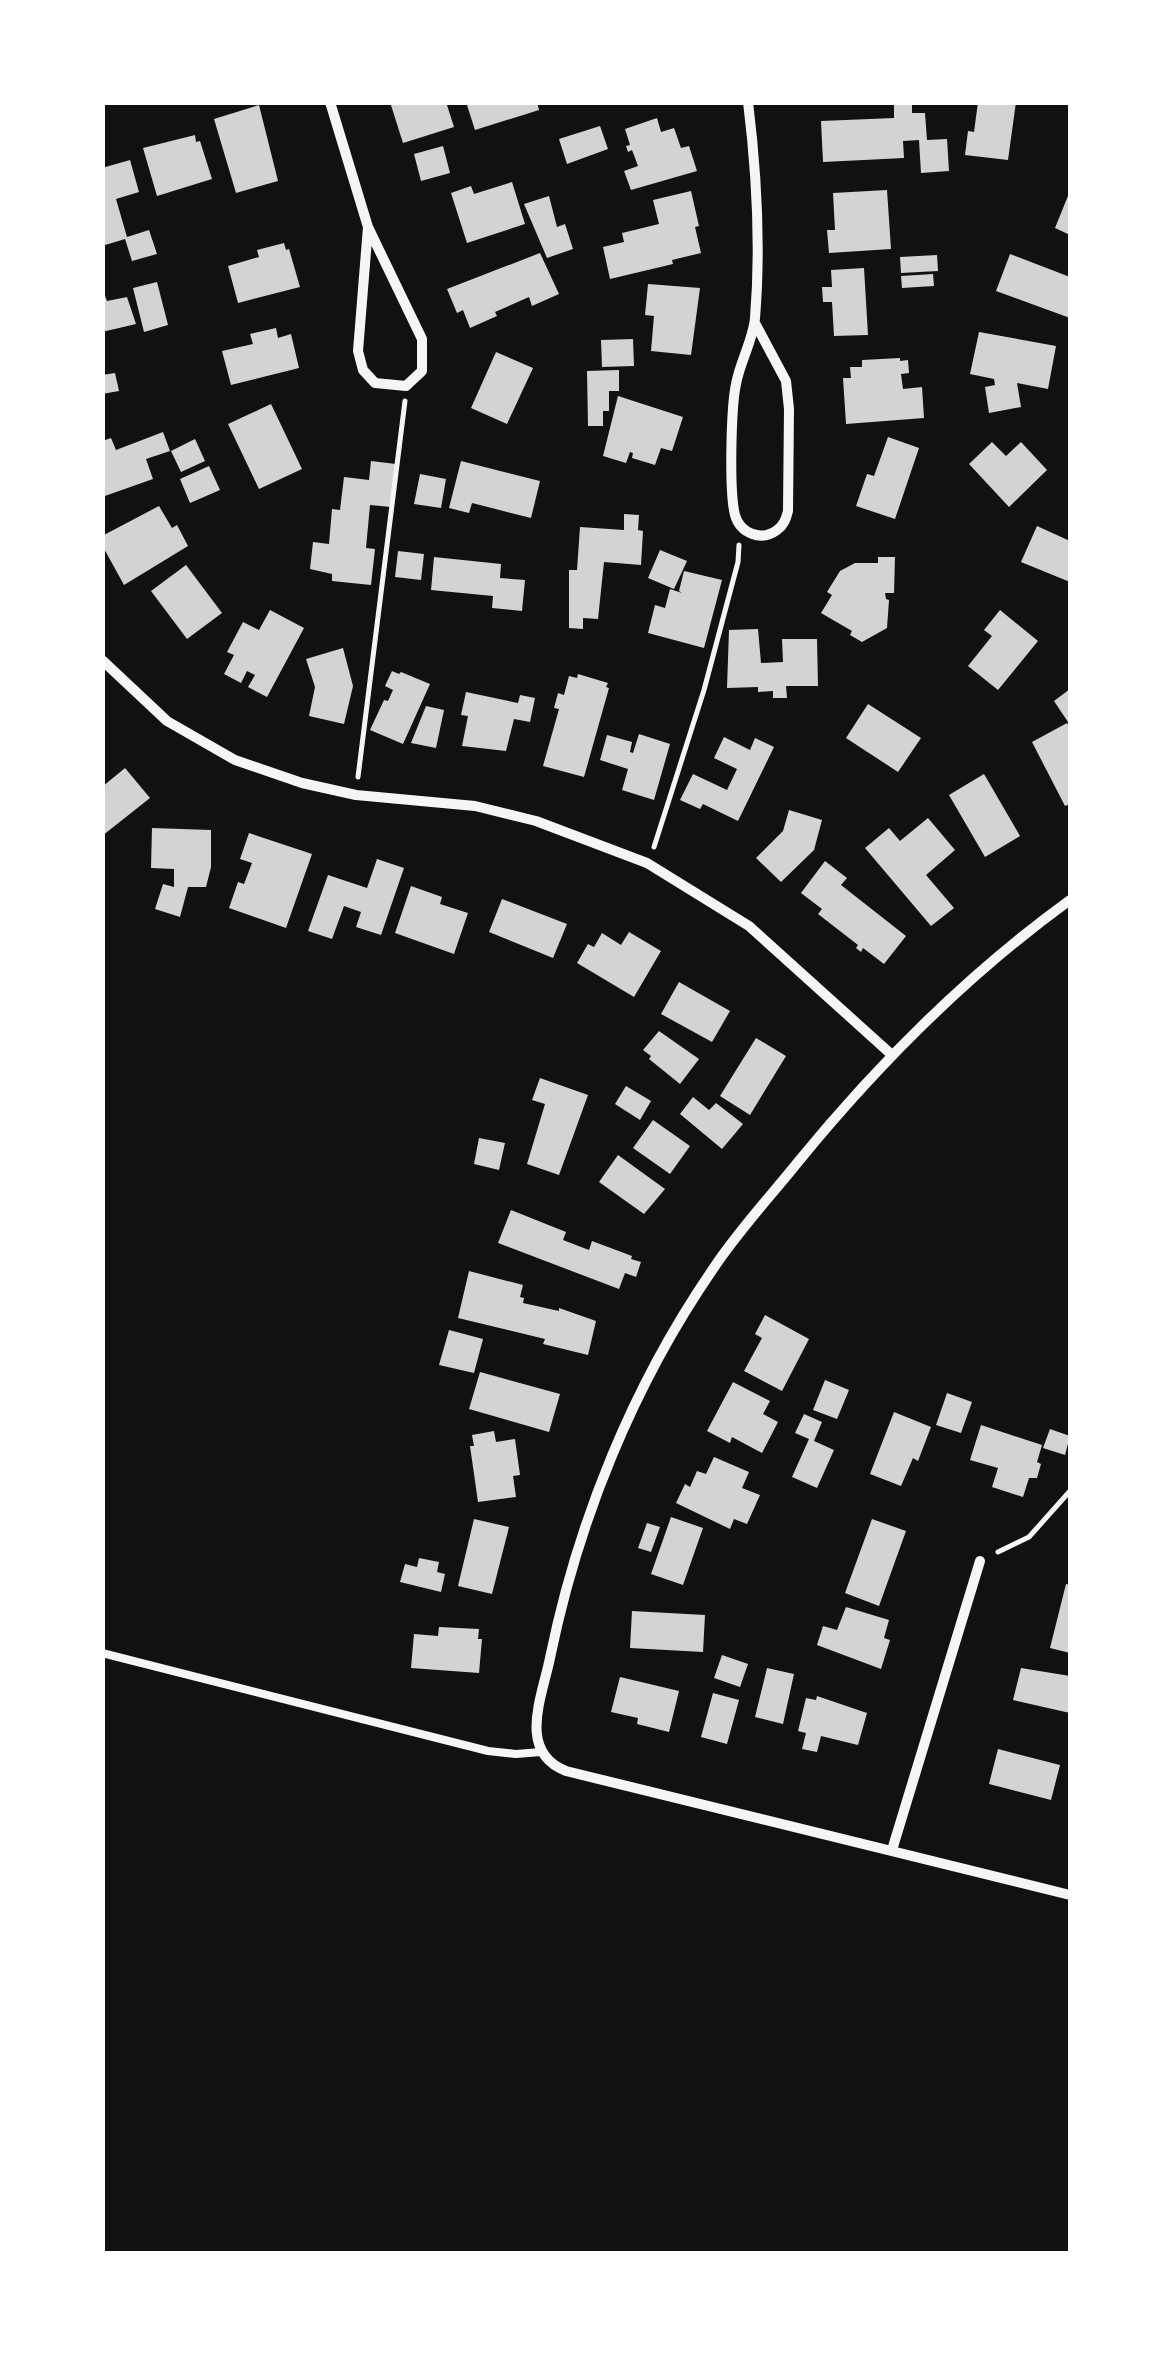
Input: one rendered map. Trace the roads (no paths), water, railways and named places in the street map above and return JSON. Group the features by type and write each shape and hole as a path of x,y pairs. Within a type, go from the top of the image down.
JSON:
{"street":[{"path":"330,102 368,226 422,339 422,371 406,386 375,383 363,370 358,352 368,226"},
{"path":"748,102 759,189 755,322 736,382 733,410 734,508 740,527 750,534 774,533 784,523 788,511 790,409 786,381 755,322"},
{"path":"102,660 167,721 235,760 302,783 356,795 490,810 536,821 647,863 749,926 892,1055"},
{"path":"1070,900 977,974 892,1055 829,1124 713,1268 667,1345 624,1429 584,1527 560,1606 536,1727 541,1752 566,1771 1070,1895"},
{"path":"892,1850 980,1561"}],"lane":[{"path":"102,1652 488,1750 541,1752"}]}
